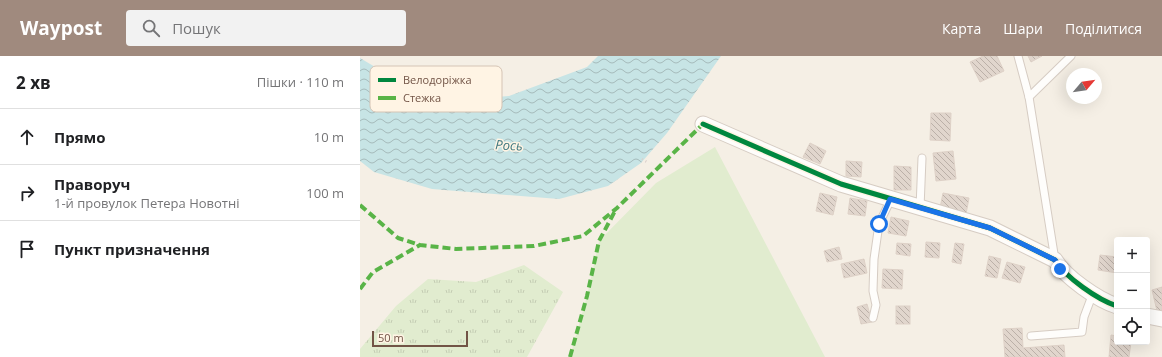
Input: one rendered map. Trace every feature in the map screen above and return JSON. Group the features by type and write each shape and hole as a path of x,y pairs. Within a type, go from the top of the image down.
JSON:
{"street":[{"path":"703,124 841,184 990,228 1055,260 1060,269 1070,278 1107,303 1114,305"},
{"path":"1150,316 1162,318"}],"lane":[{"path":"1018,56 1029,97 1055,260"},
{"path":"1029,97 1071,56"},
{"path":"920,208 922,158"},
{"path":"874,318 876,305 874,291 874,259 879,224 890,199"},
{"path":"1031,336 1082,332 1084,317 1093,293"}],"path":[{"path":"642,159 647,162"}],"green space":[{"path":"715,147 825,357 570,357 587,296 599,241 656,183"},
{"path":"524,265 563,292 527,357 360,357 360,349 396,306 428,279 476,282"}],"water":[{"name":"Рось","path":"598,56 721,56 667,133 641,163 608,186 559,199 432,189 374,172 360,161 360,58 373,66 370,66 370,112 502,112 502,97 509,96 587,67"}],"building":[{"path":"983,56 997,56 1004,71 980,82 970,62"},
{"path":"1028,56 1042,56 1031,62"},
{"path":"931,113 951,113 950,141 930,140"},
{"path":"810,143 826,151 820,164 803,157"},
{"path":"953,151 956,179 936,181 933,153"},
{"path":"846,161 862,162 861,177 846,176"},
{"path":"894,166 911,167 911,190 894,190"},
{"path":"820,193 837,197 833,215 816,211"},
{"path":"943,193 969,198 966,214 940,208"},
{"path":"850,198 867,201 865,216 848,214"},
{"path":"891,217 909,221 906,236 888,233"},
{"path":"926,242 940,243 939,258 925,257"},
{"path":"897,243 911,244 910,256 896,254"},
{"path":"955,243 964,244 961,264 952,262"},
{"path":"839,247 842,259 827,262 824,251"},
{"path":"1100,255 1114,257 1114,273 1098,270"},
{"path":"989,256 1001,259 997,278 985,276"},
{"path":"864,259 867,273 844,278 841,264"},
{"path":"1007,262 1025,267 1020,283 1002,278"},
{"path":"883,269 903,270 902,289 882,288"},
{"path":"1162,287 1162,310 1157,311 1152,290"},
{"path":"867,304 872,322 861,324 857,307"},
{"path":"896,306 910,306 910,324 896,324"},
{"path":"1022,328 1023,348 1064,345 1065,357 1005,357 1003,329"},
{"path":"1111,335 1114,336 1114,345 1131,345 1129,357 1109,357"}],"marked path":[{"path":"360,205 398,238 420,245 456,249 534,246 583,236 617,208 703,124"},
{"path":"570,357 587,296 599,241 615,211"},
{"path":"360,289 373,272 420,245"}],"cycle path":[{"path":"703,124 841,184 990,228 1055,260 1066,274 1083,287 1101,299 1114,305"}],"route":[{"path":"879,224 890,199 990,228 1055,260 1060,269"}]}
